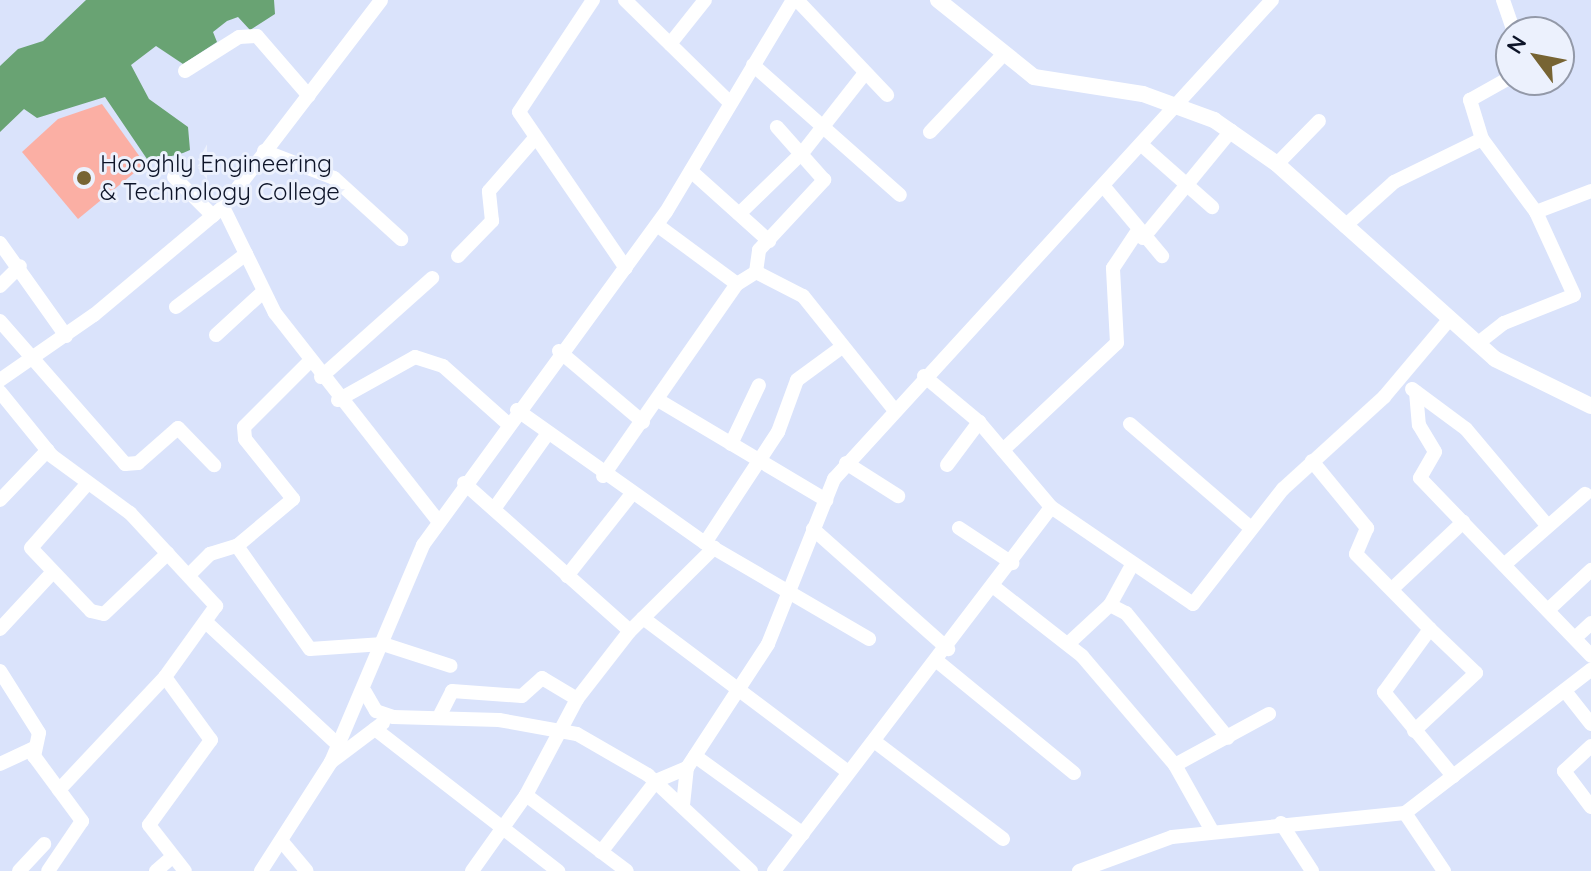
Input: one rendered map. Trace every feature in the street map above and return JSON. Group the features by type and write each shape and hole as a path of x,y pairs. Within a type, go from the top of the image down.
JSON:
{"street":[{"path":"0,380 66,336 218,212 381,0"},
{"path":"593,0 521,104 535,138 626,268"},
{"path":"625,0 730,103"},
{"path":"670,44 705,0"},
{"path":"773,0 792,3 887,95"},
{"path":"938,0 1001,57 1034,77 1180,103 1231,131 1277,164 1477,344 1519,375 1591,406"},
{"path":"683,805 691,762 768,644 813,529 846,463 924,376 1144,147 1272,0"},
{"path":"261,871 284,844 331,762 365,692 438,521 559,351 657,225 792,3"},
{"path":"185,71 239,37 257,36 309,96"},
{"path":"930,132 1001,57"},
{"path":"753,65 900,195"},
{"path":"739,214 803,152 865,73"},
{"path":"1477,344 1504,323 1560,306 1574,295 1536,212 1482,139 1470,100 1495,86"},
{"path":"1277,164 1319,121"},
{"path":"756,272 755,258 823,185 803,152 777,127"},
{"path":"1003,450 1117,343 1113,268 1140,235 1189,188 1231,131"},
{"path":"458,256 492,221 489,191 535,138"},
{"path":"1345,226 1394,182 1482,139"},
{"path":"1144,147 1212,207"},
{"path":"264,151 334,178 401,239"},
{"path":"691,171 769,241"},
{"path":"174,177 218,212 246,254 263,292 321,377 438,521"},
{"path":"1105,188 1140,235 1162,256"},
{"path":"1536,212 1589,196"},
{"path":"657,225 737,284"},
{"path":"2,250 20,266 66,336"},
{"path":"176,307 246,254"},
{"path":"0,286 20,266"},
{"path":"603,476 737,284 756,272"},
{"path":"756,272 803,296 895,411"},
{"path":"321,377 432,278"},
{"path":"216,335 263,292"},
{"path":"0,321 31,361 125,464 138,463 178,428 214,465"},
{"path":"924,376 979,422 1051,507 1193,604 1251,528 1312,461 1399,380 1448,321"},
{"path":"472,871 526,795 577,699 630,631 710,546 759,460 797,380 842,347"},
{"path":"559,351 643,422"},
{"path":"338,400 415,357 443,366 507,423"},
{"path":"189,575 216,550 237,546 293,499 245,439 244,427 310,361"},
{"path":"1399,380 1473,436 1546,524"},
{"path":"731,444 759,385"},
{"path":"0,392 48,450 168,553 216,606 208,624 165,677 59,790"},
{"path":"1416,392 1419,425 1435,452 1418,475 1591,656"},
{"path":"658,400 826,500"},
{"path":"517,410 631,495 710,546 789,586 869,639"},
{"path":"947,465 979,422"},
{"path":"1130,424 1251,528"},
{"path":"494,509 548,433"},
{"path":"0,500 48,450"},
{"path":"1312,461 1367,528 1356,554 1476,673 1414,731"},
{"path":"846,463 898,496"},
{"path":"88,483 31,548 51,574 99,615 168,553"},
{"path":"464,483 630,631"},
{"path":"1504,565 1546,524 1585,494"},
{"path":"567,576 631,495"},
{"path":"774,871 848,772 948,649 1051,507"},
{"path":"1392,589 1463,522"},
{"path":"959,528 1012,563"},
{"path":"813,529 948,649"},
{"path":"237,546 310,649 383,644 451,666"},
{"path":"1069,643 1110,605 1132,565"},
{"path":"1548,610 1591,570"},
{"path":"0,629 51,574"},
{"path":"994,587 1069,643 1175,765 1212,831"},
{"path":"1110,605 1126,613 1228,738"},
{"path":"643,618 736,695 848,772"},
{"path":"1575,638 1591,623"},
{"path":"208,624 338,745"},
{"path":"1430,629 1384,688 1414,731 1453,776"},
{"path":"937,661 1074,773"},
{"path":"1079,871 1114,865 1212,831 1405,813 1591,670"},
{"path":"0,671 39,733 34,748 0,764"},
{"path":"165,677 211,740 150,818 172,857 185,871"},
{"path":"439,717 452,691 522,696 542,678 577,699"},
{"path":"1565,691 1591,724"},
{"path":"365,692 376,711 393,717 439,717 563,728 656,781 751,871"},
{"path":"1175,765 1269,714"},
{"path":"331,762 393,717"},
{"path":"375,729 502,832 558,871"},
{"path":"874,741 1003,839"},
{"path":"1591,746 1564,771 1591,807"},
{"path":"34,748 82,829 48,871"},
{"path":"601,852 656,781 691,762"},
{"path":"691,762 803,834"},
{"path":"526,795 623,870"},
{"path":"1405,813 1444,871"},
{"path":"1281,823 1312,871"},
{"path":"19,871 44,844"},
{"path":"284,844 307,871"},
{"path":"156,871 172,857"}],"shaded area":[{"path":"86,0 274,0 275,14 250,30 238,17 227,21 213,32 217,42 183,64 156,46 131,65 149,99 188,127 190,150 149,162 105,97 37,118 24,109 0,132 0,66 18,49 43,41"},
{"path":"102,104 145,164 78,219 22,152 58,119"}],"place":[{"name":"Hooghly Engineering & Technology College","path":"84,178"}]}
